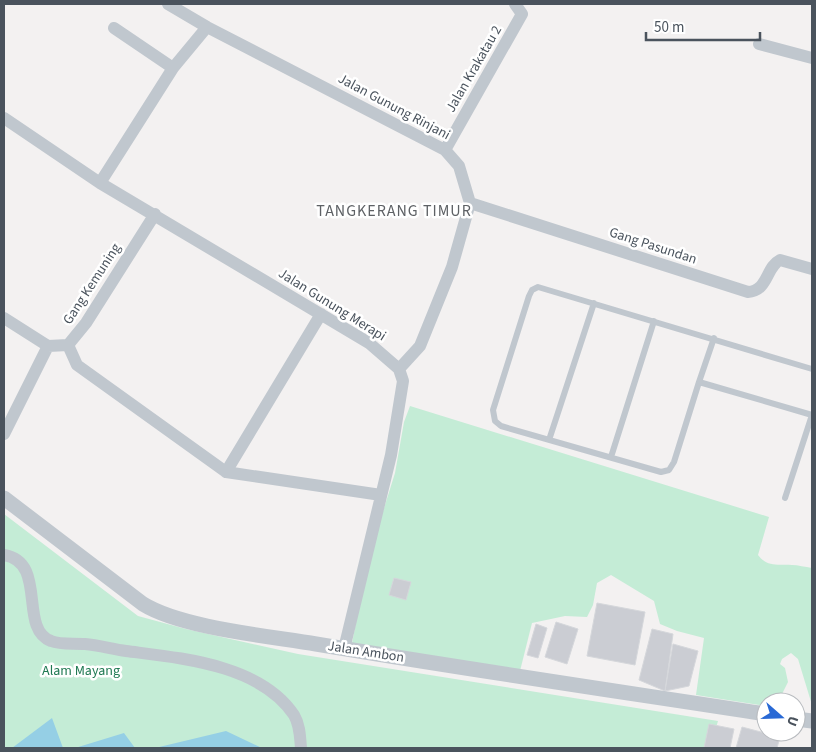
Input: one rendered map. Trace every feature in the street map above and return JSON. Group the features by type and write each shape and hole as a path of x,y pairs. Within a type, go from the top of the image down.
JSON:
{"street":[{"name":"Jalan Gunung Rinjani","path":"168,4 207,27 445,150 459,166 470,203"},
{"name":"Jalan Krakatau 2","path":"445,150 521,7"},
{"path":"100,183 173,68 207,27"},
{"path":"114,28 173,68"},
{"path":"759,44 812,58"},
{"name":"Jalan Gunung Merapi","path":"4,118 100,183 369,343 399,369"},
{"path":"344,649 391,455 403,381 399,369 420,346 452,267 470,203"},
{"name":"Gang Pasundan","path":"470,203 748,292 754,292 761,288 773,263 780,260 812,269"},
{"name":"Gang Kemuning","path":"48,346 68,345 86,323 155,214"},
{"path":"226,472 321,314"},
{"path":"4,318 48,346 4,434"},
{"path":"68,345 76,365 226,472 381,495"},
{"name":"Jalan Ambon","path":"4,498 153,610 217,627 344,649 756,712"},
{"path":"4,555 20,561 25,568 30,583 34,616 46,639 197,660 225,668 278,696 294,716 299,729 301,748"}],"lane":[{"path":"714,338 674,462 669,470 661,472 502,426 495,421 493,410 529,296 535,288 542,288 714,338 812,369"},
{"path":"549,440 594,303"},
{"path":"611,457 654,321"},
{"path":"699,382 812,415 785,498"}],"green space":[{"path":"410,406 769,517 758,555 769,564 797,565 812,568 812,705 798,659 791,653 782,659 780,664 785,668 788,682 783,692 756,692 756,704 696,695 704,638 677,631 660,624 654,601 611,575 597,583 593,605 587,617 565,616 532,623 520,671 352,643 369,556 395,473 404,422"},
{"name":"Alam Mayang","path":"4,514 138,616 186,629 298,654 718,721 710,748 4,748"}],"water":[{"path":"52,718 63,748 12,748"},
{"path":"226,731 262,748 155,748"},
{"path":"124,733 135,748 75,748"}],"building":[{"path":"394,578 411,582 406,600 389,595"},
{"path":"597,603 645,612 635,665 587,656"},
{"path":"556,622 578,629 567,664 545,657"},
{"path":"536,624 547,628 538,658 527,655"},
{"path":"652,629 673,634 665,691 639,680"},
{"path":"673,644 698,651 689,686 665,691"},
{"path":"709,724 734,729 730,748 704,748"},
{"path":"742,727 756,731 756,742 779,742 777,748 736,748"}],"district":[{"name":"TANGKERANG TIMUR","path":"394,211"}]}
